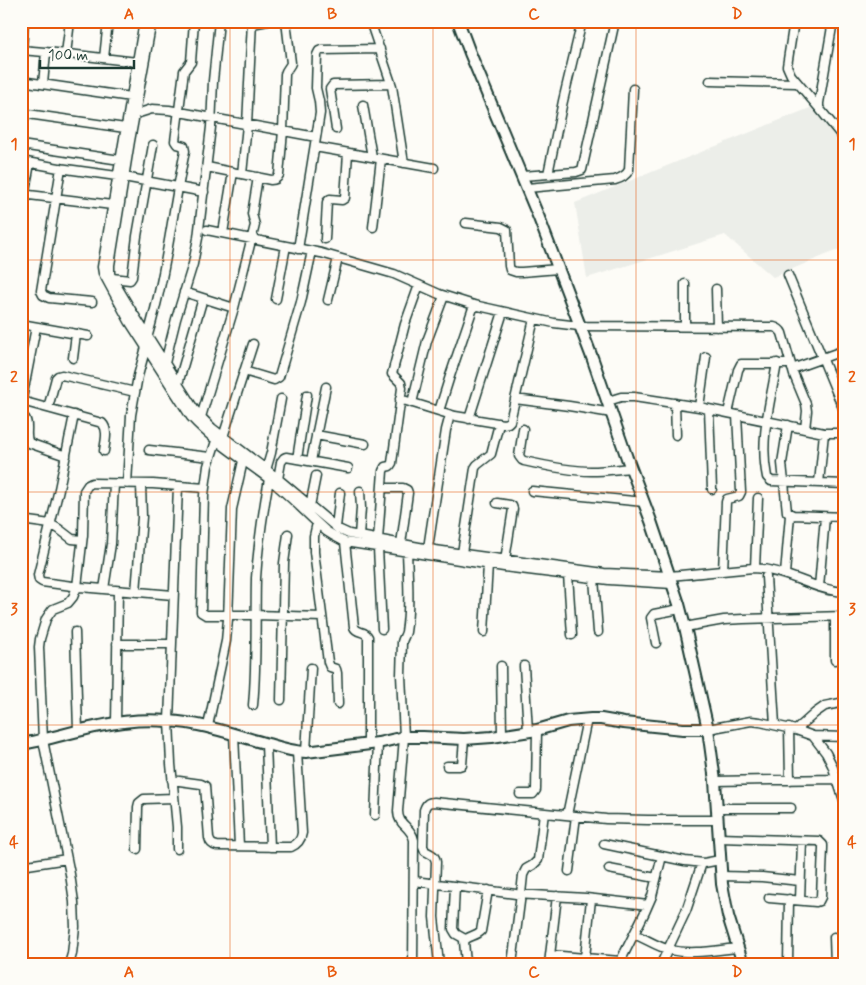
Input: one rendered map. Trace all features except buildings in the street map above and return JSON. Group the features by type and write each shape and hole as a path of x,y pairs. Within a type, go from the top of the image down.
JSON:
{"street":[{"path":"24,21 21,50 137,62"},
{"path":"66,54 70,21"},
{"path":"104,58 108,21"},
{"path":"144,21 131,96 132,114 125,128 120,160 121,176 112,205 102,266 103,273 129,321 165,363 194,409 220,439 243,461 269,479 317,523 345,542 401,544 506,560 671,580"},
{"path":"152,21 121,176 110,274 146,342 192,417 200,426 266,470 336,527 349,534 407,552 488,565 609,580 671,580 755,568 774,570 819,587 845,592"},
{"path":"127,484 131,416 135,392 162,280 177,187 185,151 184,146 177,144 175,141 184,71 191,62 194,21"},
{"path":"165,363 193,264 207,167 219,21"},
{"path":"242,174 248,125 252,23 268,21"},
{"path":"207,167 271,180 278,178 283,131 285,74 291,62 286,21"},
{"path":"370,21 392,84 404,163"},
{"path":"458,21 527,188 580,326 644,502 680,609 708,729 715,781 721,876 728,916 744,964"},
{"path":"548,174 582,21"},
{"path":"522,176 580,172 583,168 615,21"},
{"path":"794,21 787,66 791,76 845,140"},
{"path":"819,108 833,21"},
{"path":"298,248 320,113 316,88 318,53 322,50 380,49"},
{"path":"43,84 46,52"},
{"path":"21,81 131,96"},
{"path":"710,81 796,82"},
{"path":"336,129 330,90 332,85 392,84"},
{"path":"527,188 615,180 626,174 629,170 633,89"},
{"path":"363,105 372,157"},
{"path":"132,114 152,109 178,112 316,138"},
{"path":"21,113 125,128"},
{"path":"835,128 845,127"},
{"path":"21,145 120,160"},
{"path":"112,278 127,281 132,279 137,236 153,145"},
{"path":"315,147 434,168"},
{"path":"325,239 327,202 330,199 342,200 345,198 348,153"},
{"path":"373,227 381,159"},
{"path":"21,213 25,162 121,176 204,192"},
{"path":"61,168 41,291 49,298 92,302"},
{"path":"223,233 233,172"},
{"path":"201,417 234,308 251,239 254,226 252,216 258,177"},
{"path":"23,194 112,205"},
{"path":"466,223 501,227 507,230 508,266 510,270 522,272 558,269"},
{"path":"208,230 312,251 394,274 444,296 474,305 554,323 580,326 778,328 782,333 791,366 806,404 805,428"},
{"path":"276,299 286,246"},
{"path":"244,371 274,380 279,377 312,251"},
{"path":"328,300 338,258"},
{"path":"788,275 845,413"},
{"path":"685,326 686,284"},
{"path":"382,629 378,544 382,488 384,469 392,463 401,385 392,373 419,285"},
{"path":"716,289 717,327"},
{"path":"184,292 234,308"},
{"path":"412,403 427,341 444,296"},
{"path":"178,384 203,298"},
{"path":"439,412 474,305"},
{"path":"469,419 503,312"},
{"path":"400,399 450,415 506,424 510,421 534,318"},
{"path":"21,324 88,336"},
{"path":"36,327 22,399 28,403 102,423 106,430 104,451"},
{"path":"73,358 76,334"},
{"path":"252,344 220,439 210,457 205,488 200,609 206,615 322,617"},
{"path":"728,413 739,365 744,363 777,363 791,366 845,350"},
{"path":"699,407 706,357"},
{"path":"777,363 766,421 767,477 771,481 845,484"},
{"path":"48,408 56,378 62,375 135,392"},
{"path":"311,461 326,387"},
{"path":"297,459 308,395"},
{"path":"608,401 621,397 634,397 699,407 824,433 845,431"},
{"path":"266,470 281,399"},
{"path":"515,399 612,413"},
{"path":"675,403 676,435"},
{"path":"708,409 712,489"},
{"path":"428,548 450,415"},
{"path":"724,571 726,502 727,499 739,496 741,492 737,415"},
{"path":"74,416 38,576 39,580 77,587 173,595"},
{"path":"21,418 25,418 27,422 26,438 29,443 66,456"},
{"path":"462,554 475,468 491,454 499,424"},
{"path":"785,574 790,515 786,510 782,463 788,425"},
{"path":"523,429 519,456 524,461 552,468 578,470 631,468"},
{"path":"819,483 824,433"},
{"path":"316,435 365,444"},
{"path":"149,450 210,457"},
{"path":"278,480 282,460 286,457 348,468"},
{"path":"208,726 226,641 232,509 243,461"},
{"path":"310,506 316,476"},
{"path":"253,705 257,562 269,479"},
{"path":"69,964 75,926 74,902 43,740 39,663 40,639 46,619 50,613 53,609 68,603 77,587 82,540 84,491 88,485 92,483 141,484 205,488"},
{"path":"104,589 110,550 114,484"},
{"path":"136,592 142,523 141,484"},
{"path":"177,848 168,721 178,486"},
{"path":"382,488 403,488 407,490 401,544"},
{"path":"358,536 361,508 360,491"},
{"path":"532,491 644,502"},
{"path":"336,527 340,493"},
{"path":"755,568 758,498"},
{"path":"497,503 510,505 512,509 506,560"},
{"path":"790,515 845,517"},
{"path":"819,587 825,517"},
{"path":"21,520 50,524 72,539 82,540"},
{"path":"317,523 314,536 314,552 329,665 337,673 338,704"},
{"path":"281,700 284,563 288,534"},
{"path":"345,542 354,627 356,630 364,632 368,638 375,815"},
{"path":"407,552 408,597 406,628 402,642 401,675 404,737 398,817 411,832 414,840 413,964"},
{"path":"484,632 488,565"},
{"path":"568,575 572,635"},
{"path":"766,577 775,726"},
{"path":"594,578 598,632"},
{"path":"116,722 118,591"},
{"path":"656,643 652,616 680,609"},
{"path":"685,627 743,618 845,616"},
{"path":"835,617 835,660"},
{"path":"75,632 78,731"},
{"path":"117,644 171,644"},
{"path":"501,666 502,736"},
{"path":"520,794 533,794 536,790 533,731 524,666"},
{"path":"172,780 205,786 208,838 210,842 217,846 291,847 299,842 302,838 302,752 311,668"},
{"path":"792,729 825,706 845,702"},
{"path":"21,744 116,722 139,721 168,721 208,726 266,744 302,752 404,737 464,739 502,736 533,731 568,721 587,719 683,729 708,729 760,722 813,736 845,737"},
{"path":"567,815 587,719"},
{"path":"790,780 792,729"},
{"path":"234,734 239,846"},
{"path":"813,736 826,753 832,765 845,803"},
{"path":"446,766 462,765 464,739"},
{"path":"266,744 270,847"},
{"path":"715,781 837,779"},
{"path":"137,849 139,803 144,799 174,798"},
{"path":"439,964 434,917 436,859 432,854 425,851 423,846 424,810 428,803 461,804 606,819 718,820"},
{"path":"717,808 791,808"},
{"path":"512,964 524,872 538,858 544,813"},
{"path":"569,871 576,816"},
{"path":"719,838 819,841 822,843 820,899 816,902 769,898"},
{"path":"800,900 802,841"},
{"path":"604,844 685,861 702,863 720,860"},
{"path":"557,896 549,960 585,958 619,962 652,896 662,856"},
{"path":"21,866 67,859"},
{"path":"662,964 686,911 702,863"},
{"path":"609,869 656,878"},
{"path":"721,876 762,877 800,881"},
{"path":"414,881 521,894 648,905"},
{"path":"455,886 453,929 456,934 465,939"},
{"path":"465,939 481,931 488,890"},
{"path":"585,958 591,899"},
{"path":"788,964 789,900"},
{"path":"634,934 668,949 688,952 738,948"},
{"path":"834,937 835,964"},
{"path":"465,939 466,964"}],"shaded area":[{"path":"815,106 845,138 845,247 773,277 725,235 587,278 575,203"}],"waterway":[{"path":"320,519 335,532 347,537"},
{"path":"358,539 373,543"},
{"path":"762,573 829,595 841,595"},
{"path":"688,579 710,576"}]}
